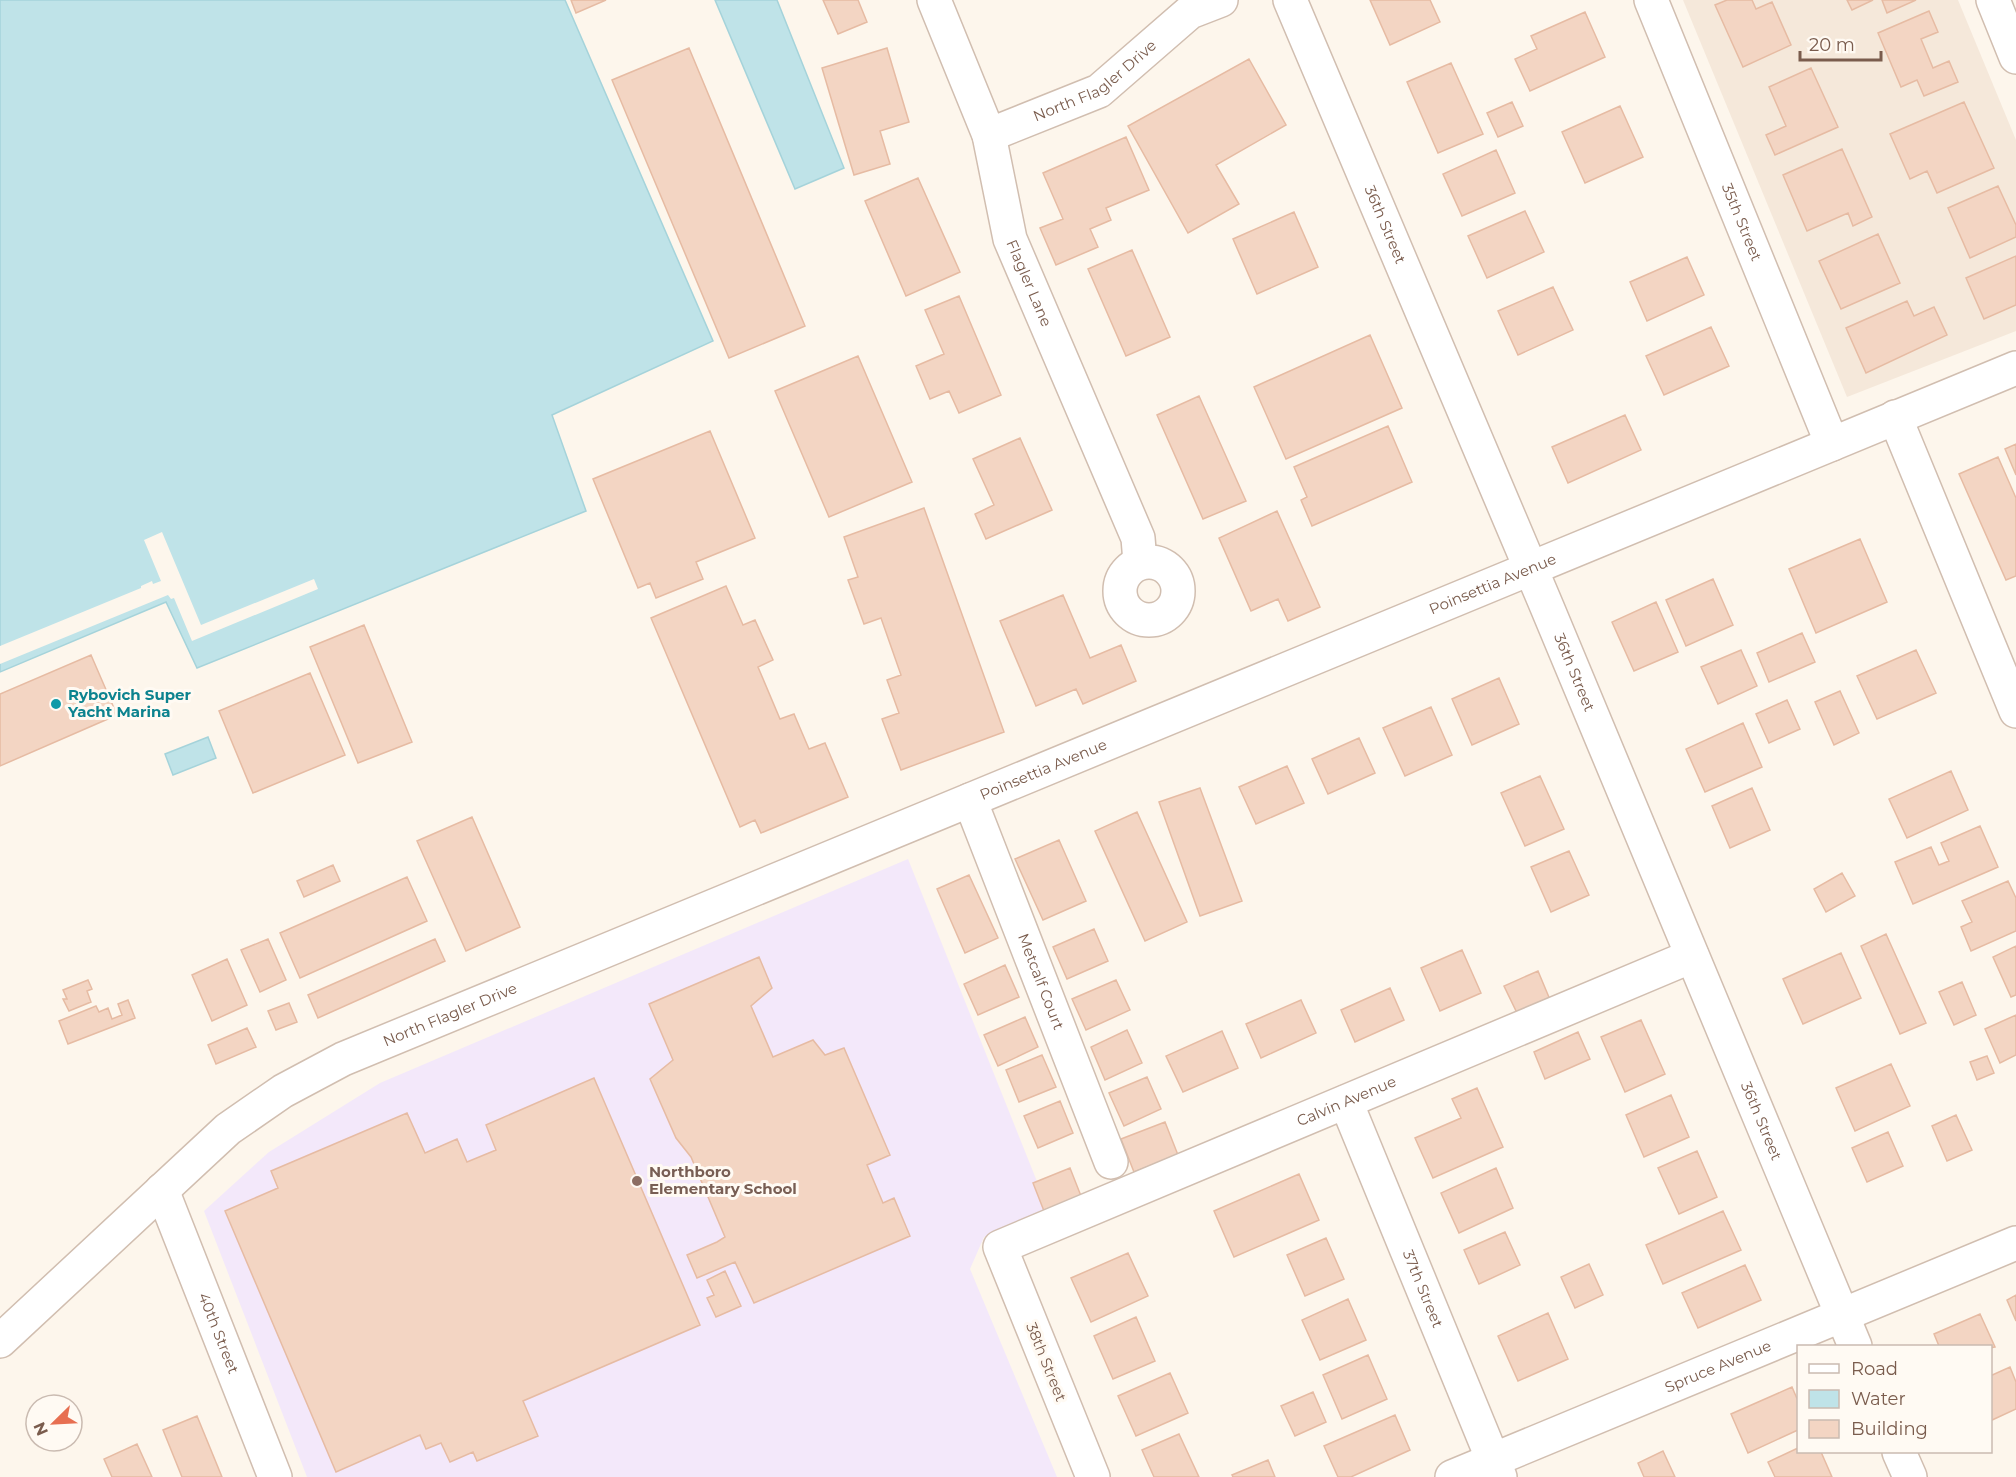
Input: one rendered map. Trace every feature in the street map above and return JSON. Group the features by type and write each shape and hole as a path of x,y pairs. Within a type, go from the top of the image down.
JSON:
{"street":[{"name":"Flagler Lane","path":"934,0 989,135 1010,239 1138,538 1140,562"},
{"name":"North Flagler Drive","path":"989,135 1099,91 1191,6 1221,0"},
{"name":"36th Street","path":"1290,0 1531,568 1854,1345"},
{"name":"35th Street","path":"1651,0 1832,444"},
{"path":"1993,0 2016,57"},
{"name":"Poinsettia Avenue","path":"970,800 2016,368"},
{"path":"1896,417 2016,711"},
{"name":"North Flagler Drive","path":"0,1341 228,1130 283,1091 343,1059 970,800"},
{"name":"Metcalf Court","path":"970,800 1112,1162"},
{"name":"Calvin Avenue","path":"1000,1247 1692,956"},
{"name":"37th Street","path":"1346,1102 1497,1468"},
{"name":"40th Street","path":"162,1190 275,1477"},
{"name":"Spruce Avenue","path":"1452,1477 1497,1468 1842,1316 2016,1243"},
{"name":"38th Street","path":"1000,1247 1093,1477"},
{"path":"1899,1453 1910,1477"}],"shaded area":[{"path":"1683,0 1958,0 2016,140 2016,331 1847,397"},
{"name":"Northboro Elementary School","path":"908,859 1048,1209 984,1237 970,1269 1057,1477 307,1477 204,1211 269,1152 380,1083"}],"water":[{"path":"0,0 565,0 713,341 552,415 586,511 197,668 166,602 0,672"},
{"path":"715,0 777,0 844,168 795,189"},
{"path":"208,737 216,758 173,775 165,754"}],"pier":[{"path":"162,532 201,625 314,579 318,589 192,641 174,598 171,599 168,595 0,664 0,646 141,588 152,581 153,584 161,581 144,540"}],"building":[{"path":"571,0 606,0 576,13"},
{"path":"823,0 858,0 867,22 838,34"},
{"path":"1370,0 1430,0 1440,22 1390,45"},
{"path":"1727,0 1752,0 1756,9 1772,2 1791,45 1743,67 1715,5"},
{"path":"1847,0 1873,0 1852,10"},
{"path":"1882,0 1916,0 1887,13"},
{"path":"1929,11 1938,32 1921,39 1933,68 1949,61 1958,82 1924,96 1917,80 1901,87 1878,33"},
{"path":"1585,12 1605,57 1530,91 1515,59 1537,49 1531,36"},
{"path":"689,48 805,326 729,358 612,80"},
{"path":"887,48 909,122 880,131 890,164 854,175 822,68"},
{"path":"1249,59 1286,125 1216,165 1239,204 1188,233 1128,126"},
{"path":"1451,63 1483,134 1438,153 1407,82"},
{"path":"1811,68 1838,127 1775,155 1766,135 1786,126 1769,87"},
{"path":"1512,102 1523,126 1498,137 1487,113"},
{"path":"1964,102 1994,168 1937,193 1927,171 1910,179 1890,134"},
{"path":"1620,106 1643,157 1585,183 1562,132"},
{"path":"1126,137 1149,190 1106,208 1111,220 1090,229 1098,247 1056,265 1040,228 1063,219 1043,173"},
{"path":"1842,149 1872,217 1853,226 1848,213 1807,231 1783,175"},
{"path":"1496,150 1515,193 1462,216 1443,174"},
{"path":"918,178 960,272 906,296 865,201"},
{"path":"1998,186 2016,225 2016,237 1970,258 1948,208"},
{"path":"1525,211 1544,252 1487,278 1468,236"},
{"path":"1294,212 1318,267 1257,294 1233,239"},
{"path":"1878,234 1900,283 1841,309 1819,261"},
{"path":"1132,250 1170,337 1126,356 1088,269"},
{"path":"2016,256 2016,305 1984,319 1966,278"},
{"path":"1687,257 1704,295 1647,321 1630,282"},
{"path":"1553,287 1573,330 1518,355 1498,311"},
{"path":"959,296 1001,395 959,413 949,391 930,399 916,366 944,354 925,310"},
{"path":"1907,301 1914,316 1934,307 1947,335 1866,373 1846,328"},
{"path":"1711,327 1729,366 1664,395 1646,356"},
{"path":"1370,335 1402,408 1286,459 1254,387"},
{"path":"858,356 912,482 829,517 775,391"},
{"path":"1199,396 1246,501 1203,519 1157,415"},
{"path":"1625,415 1641,450 1568,483 1552,447"},
{"path":"1388,426 1412,482 1312,526 1301,500 1307,497 1294,467"},
{"path":"710,431 755,538 696,562 703,579 656,598 650,583 638,588 593,479"},
{"path":"1020,438 1052,510 986,539 975,514 994,505 973,459"},
{"path":"2016,444 2016,475 2005,449"},
{"path":"1998,457 2016,498 2016,576 2006,580 1959,474"},
{"path":"924,508 1004,732 901,770 882,719 899,713 887,680 901,675 881,618 864,624 848,580 858,577 844,537"},
{"path":"1277,511 1320,607 1288,621 1278,599 1251,611 1219,538"},
{"path":"1860,539 1887,602 1816,633 1789,569"},
{"path":"1713,579 1733,625 1686,646 1666,600"},
{"path":"726,586 743,625 755,620 773,660 758,667 780,719 794,714 809,749 825,743 848,797 761,833 755,820 740,827 651,618"},
{"path":"1063,595 1090,658 1121,645 1136,681 1083,704 1076,689 1036,706 1000,621"},
{"path":"1656,602 1678,652 1634,671 1612,622"},
{"path":"364,625 412,742 358,763 310,647"},
{"path":"1802,633 1815,662 1769,682 1757,653"},
{"path":"1741,650 1757,686 1718,704 1701,667"},
{"path":"1916,650 1936,693 1877,719 1857,676"},
{"name":"Rybovich Super Yacht Marina","path":"91,655 117,715 0,766 0,694"},
{"path":"310,673 345,755 253,793 219,711"},
{"path":"1499,678 1519,724 1472,745 1452,699"},
{"path":"1840,691 1859,733 1834,745 1815,702"},
{"path":"1787,700 1800,729 1769,743 1756,714"},
{"path":"1431,707 1452,755 1405,776 1383,728"},
{"path":"1743,723 1762,767 1705,792 1686,749"},
{"path":"1359,738 1375,773 1328,794 1312,759"},
{"path":"1287,766 1304,803 1256,824 1239,787"},
{"path":"1951,771 1968,810 1907,838 1889,799"},
{"path":"1540,776 1564,829 1525,846 1501,793"},
{"path":"1200,788 1242,901 1200,916 1159,802"},
{"path":"1752,788 1770,830 1730,848 1712,806"},
{"path":"1137,812 1187,922 1145,941 1095,831"},
{"path":"472,817 520,927 466,951 417,841"},
{"path":"1980,826 1998,867 1913,904 1895,862 1931,847 1939,865 1949,861 1941,843"},
{"path":"1059,840 1086,901 1043,920 1015,859"},
{"path":"1569,851 1589,895 1551,912 1531,867"},
{"path":"333,865 340,881 304,897 297,881"},
{"path":"1842,873 1855,896 1826,912 1814,889"},
{"path":"969,875 998,938 965,953 937,889"},
{"path":"407,877 427,921 300,978 280,933"},
{"path":"2008,881 2016,898 2016,931 1971,951 1961,927 1972,922 1962,901"},
{"path":"1094,929 1108,961 1067,979 1053,947"},
{"path":"1886,934 1926,1023 1900,1034 1861,946"},
{"path":"268,939 286,980 260,992 241,950"},
{"path":"435,939 445,961 318,1018 308,995"},
{"path":"2016,946 2016,995 2011,997 1993,957"},
{"path":"1462,950 1481,993 1440,1011 1421,968"},
{"path":"1841,953 1861,998 1803,1024 1783,979"},
{"path":"759,957 772,988 751,1006 773,1057 813,1040 825,1055 844,1048 890,1155 867,1165 883,1203 894,1198 910,1236 754,1303 735,1262 697,1278 687,1255 725,1237 691,1157 676,1138 650,1079 673,1060 649,1004"},
{"path":"227,959 247,1005 212,1021 192,975"},
{"path":"1005,965 1019,997 978,1015 964,984"},
{"path":"1538,971 1551,1002 1518,1015 1504,986"},
{"path":"88,980 92,989 87,991 91,1002 69,1011 63,999 67,999 63,990"},
{"path":"1116,980 1130,1010 1086,1030 1072,999"},
{"path":"1962,982 1976,1015 1954,1025 1939,992"},
{"path":"1390,988 1404,1020 1355,1042 1341,1010"},
{"path":"128,1000 135,1018 68,1044 59,1021 96,1006 99,1012 108,1008 112,1019 122,1015 118,1004"},
{"path":"1301,1000 1316,1033 1261,1058 1246,1024"},
{"path":"289,1003 297,1022 276,1030 268,1011"},
{"path":"2016,1015 2016,1055 2000,1063 1985,1029"},
{"path":"1025,1017 1038,1047 998,1066 984,1035"},
{"path":"1641,1020 1665,1074 1625,1092 1601,1037"},
{"path":"247,1028 256,1047 216,1064 208,1045"},
{"path":"1127,1030 1142,1063 1105,1080 1091,1047"},
{"path":"1222,1031 1238,1068 1183,1092 1166,1056"},
{"path":"1578,1032 1590,1059 1545,1079 1534,1052"},
{"path":"1042,1055 1056,1087 1019,1102 1006,1070"},
{"path":"1987,1056 1994,1073 1977,1080 1970,1062"},
{"path":"1891,1064 1910,1106 1855,1131 1836,1088"},
{"path":"1147,1077 1161,1109 1124,1126 1109,1093"},
{"path":"594,1078 700,1325 523,1401 538,1436 477,1461 473,1452 450,1462 441,1443 426,1449 420,1435 336,1472 225,1211 278,1188 271,1171 407,1113 425,1153 457,1139 467,1162 496,1150 486,1125"},
{"path":"1477,1088 1503,1147 1433,1178 1415,1138 1461,1118 1452,1099"},
{"path":"1671,1095 1689,1137 1644,1157 1626,1115"},
{"path":"1060,1101 1073,1133 1038,1148 1024,1116"},
{"path":"1956,1115 1972,1150 1947,1161 1932,1126"},
{"path":"1165,1122 1178,1155 1134,1172 1121,1139"},
{"path":"1888,1132 1903,1166 1867,1182 1852,1148"},
{"path":"1697,1151 1717,1197 1679,1214 1658,1168"},
{"path":"1070,1168 1081,1196 1044,1211 1033,1183"},
{"path":"1496,1168 1513,1208 1459,1233 1441,1193"},
{"path":"1299,1174 1319,1220 1234,1257 1214,1211"},
{"path":"1723,1211 1741,1250 1663,1284 1646,1245"},
{"path":"1505,1232 1520,1265 1479,1284 1464,1250"},
{"path":"1326,1238 1344,1279 1305,1296 1287,1255"},
{"path":"1128,1253 1148,1296 1091,1322 1071,1278"},
{"path":"1589,1264 1603,1295 1575,1308 1561,1277"},
{"path":"1745,1265 1761,1300 1698,1328 1682,1293"},
{"path":"725,1271 741,1306 716,1317 707,1298 714,1295 707,1280"},
{"path":"2016,1295 2016,1321 2007,1300"},
{"path":"1348,1299 1366,1340 1320,1360 1302,1320"},
{"path":"1548,1313 1568,1359 1518,1381 1498,1336"},
{"path":"1980,1314 1995,1347 1992,1348 1992,1345 1939,1345 1934,1334"},
{"path":"1136,1317 1155,1361 1113,1379 1094,1336"},
{"path":"1368,1355 1387,1399 1342,1419 1323,1375"},
{"path":"2010,1367 2016,1382 2016,1409 1992,1420 1992,1375"},
{"path":"1170,1373 1188,1413 1136,1436 1118,1396"},
{"path":"1792,1387 1797,1399 1797,1430 1748,1453 1731,1414"},
{"path":"1313,1392 1326,1422 1295,1436 1281,1406"},
{"path":"1395,1415 1410,1450 1351,1477 1338,1477 1324,1446"},
{"path":"197,1416 222,1477 182,1477 163,1430"},
{"path":"1179,1434 1199,1477 1154,1477 1142,1450"},
{"path":"137,1444 152,1477 112,1477 104,1459"},
{"path":"1797,1448 1797,1453 1821,1453 1832,1477 1775,1477 1768,1462"},
{"path":"1663,1451 1675,1477 1644,1477 1638,1463"},
{"path":"1268,1460 1275,1477 1233,1477 1232,1475"}],"place":[{"name":"Rybovich Super Yacht Marina","path":"56,704"},
{"name":"Northboro Elementary School","path":"637,1181"}]}
